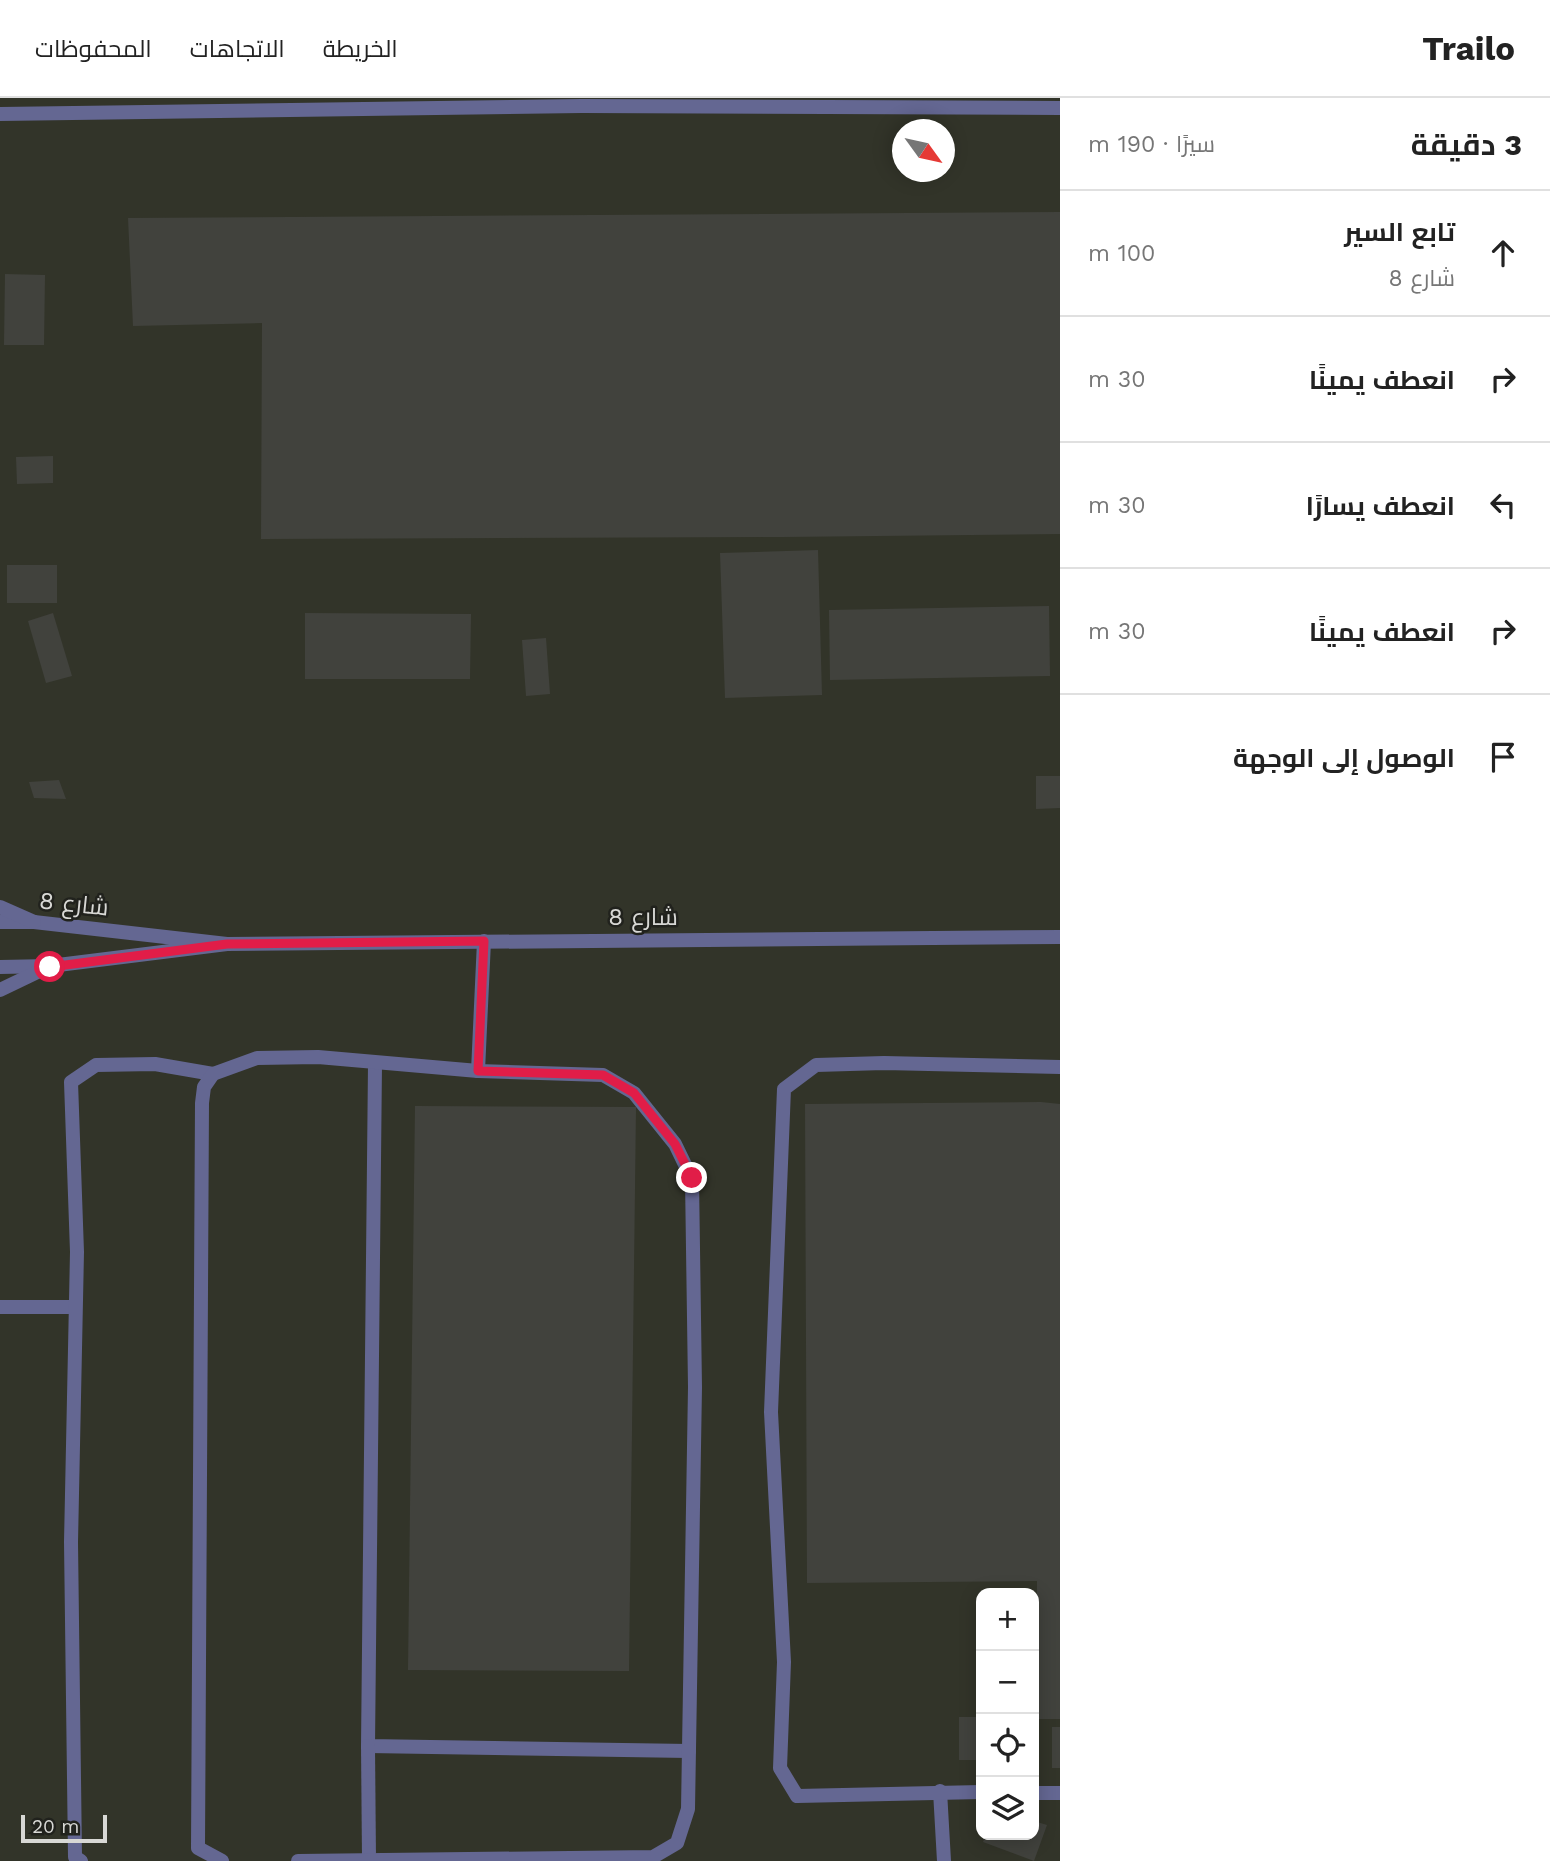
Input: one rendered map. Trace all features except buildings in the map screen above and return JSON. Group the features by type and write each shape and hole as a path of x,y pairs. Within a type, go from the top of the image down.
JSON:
{"street":[{"path":"0,114 581,102 1060,108"},
{"path":"0,907 34,922"},
{"name":"شارع 8","path":"0,922 34,922 227,944"},
{"name":"شارع 8","path":"0,967 50,967 227,944 1060,937"},
{"path":"478,1071 484,941"},
{"path":"0,990 50,967"},
{"path":"80,1861 75,1857 71,1732 71,1542 77,1252 71,1082 96,1065 155,1064 213,1074 257,1058 318,1057 478,1071 603,1075 634,1093 675,1144 692,1178 695,1387 688,1809 677,1843 653,1857 298,1861"},
{"path":"976,1792 797,1796 780,1768 784,1662 771,1412 784,1089 816,1065 884,1063 1060,1067"},
{"path":"369,1860 376,1064"},
{"path":"213,1074 204,1087 202,1103 198,1848 222,1861"},
{"path":"0,1307 74,1307"},
{"path":"368,1746 689,1751"},
{"path":"940,1791 944,1861"},
{"path":"1039,1793 1060,1793"}],"shaded area":[{"path":"0,98 1060,98 1060,1861 0,1861"}],"route":[{"path":"50,967 227,944 484,941 478,1071 603,1075 634,1093 675,1144 692,1178"}]}
